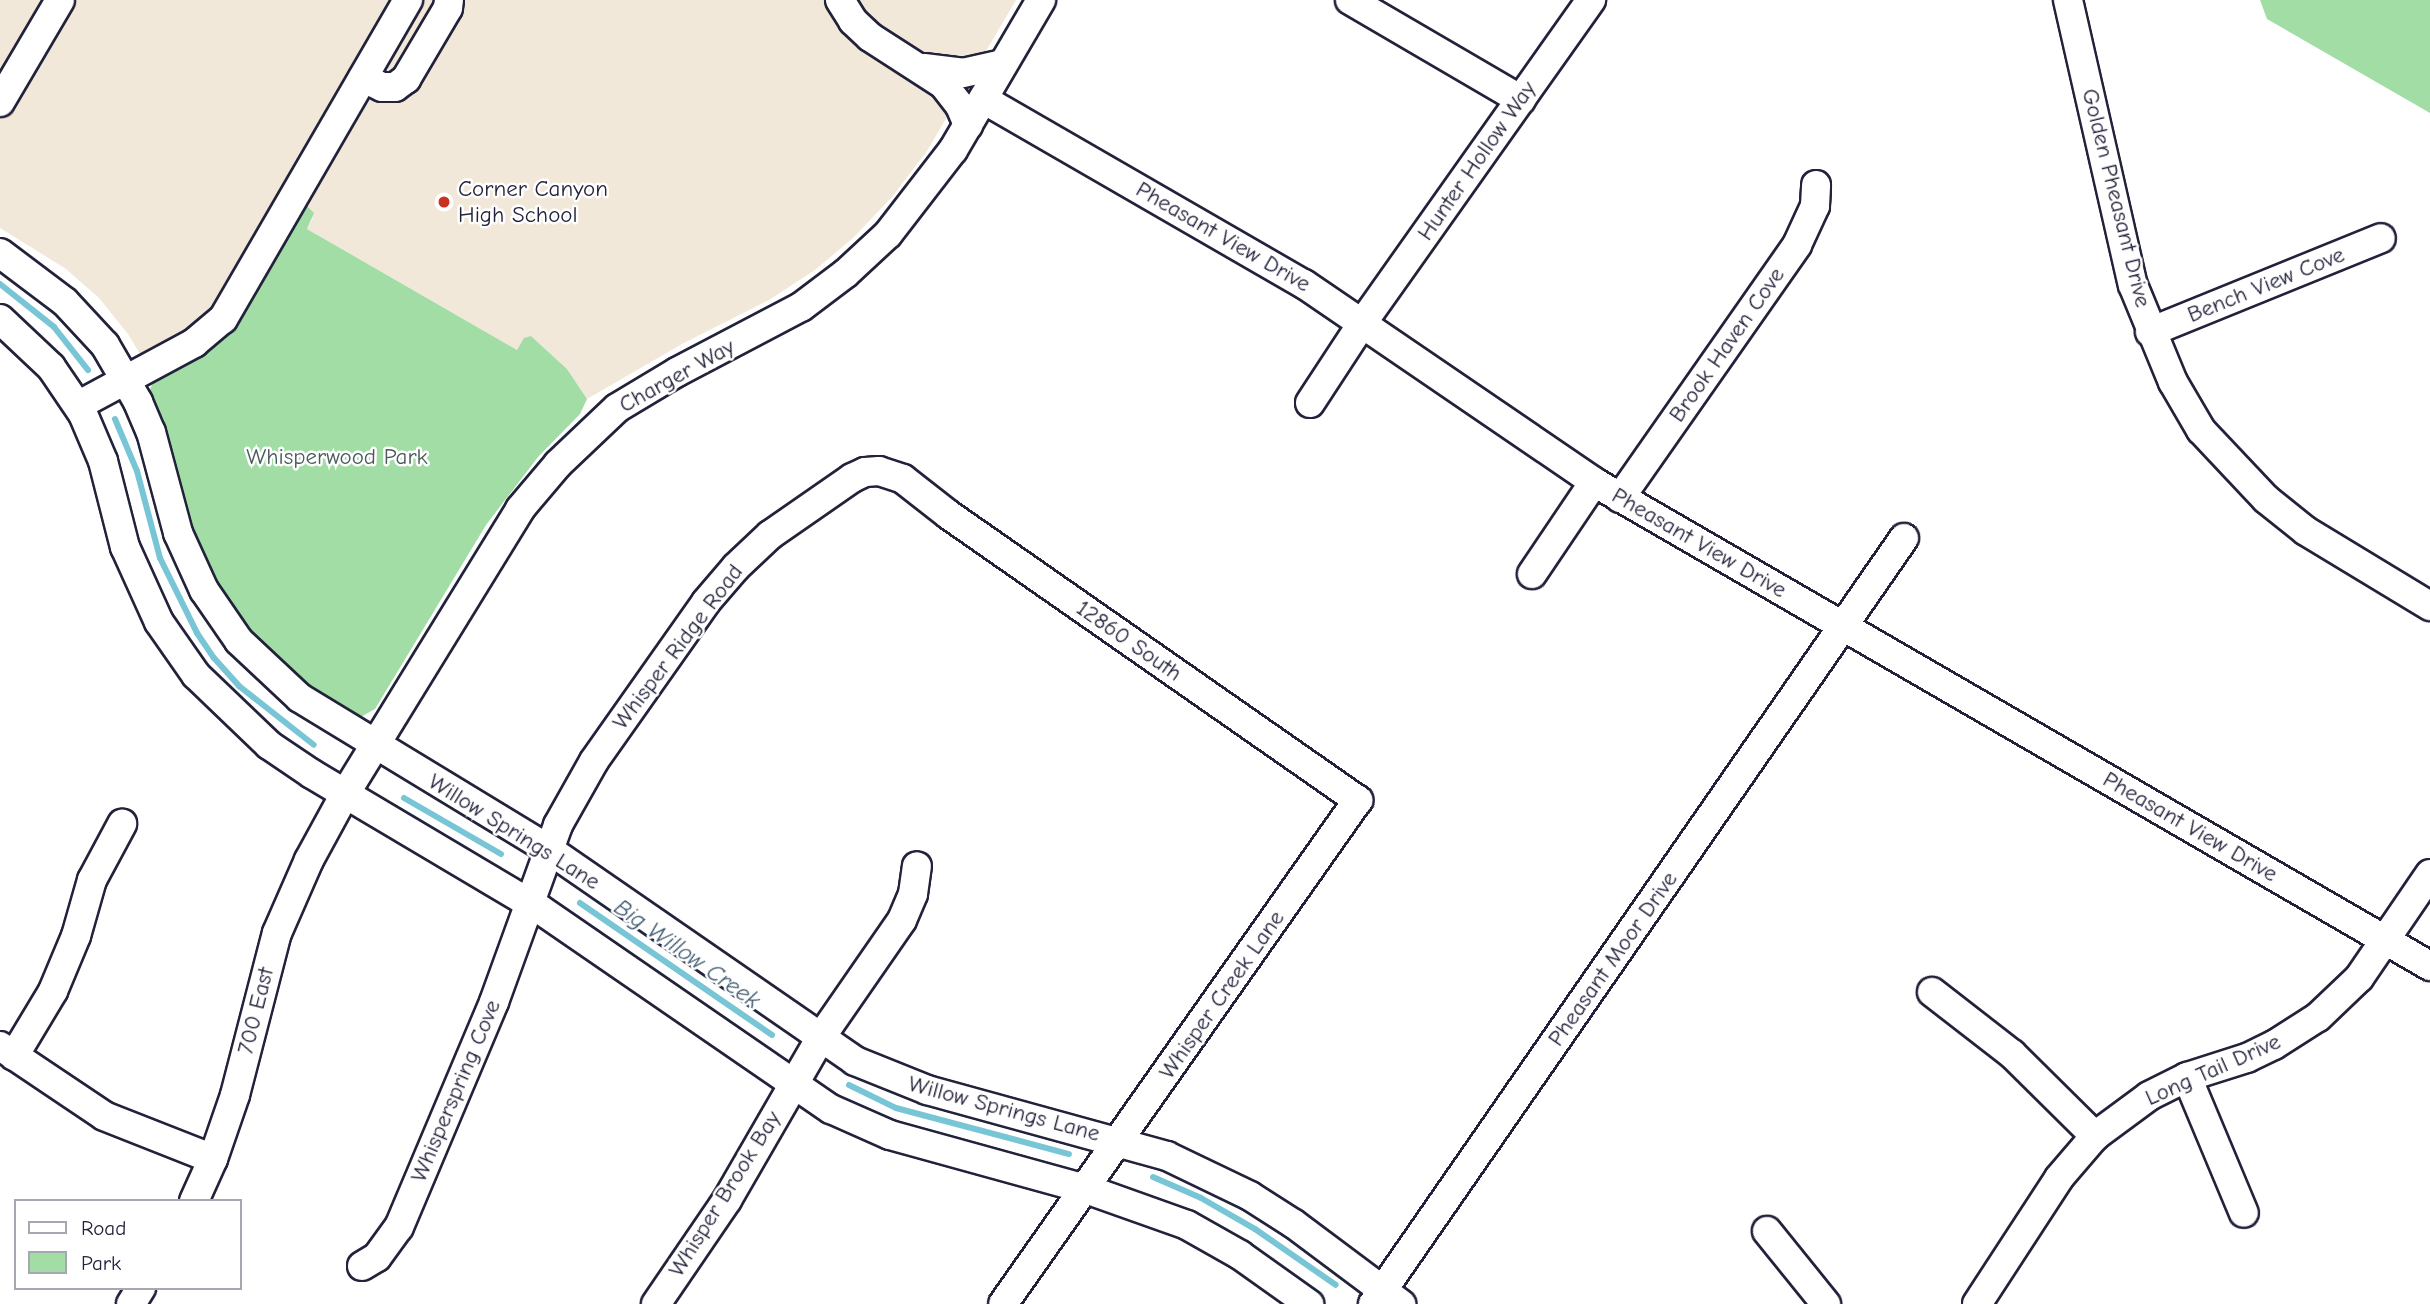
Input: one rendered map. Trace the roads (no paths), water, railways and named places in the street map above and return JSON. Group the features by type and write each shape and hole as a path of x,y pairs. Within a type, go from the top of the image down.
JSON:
{"street":[{"path":"0,102 60,0"},
{"path":"79,405 205,336 223,319 408,0"},
{"path":"363,78 382,88 395,86 406,79 448,8 449,0"},
{"path":"840,0 853,21 870,37 921,67 951,93 968,125"},
{"name":"Charger Way","path":"328,825 504,532 558,464 617,408 677,372 777,321 846,274 911,208 968,125 1041,0"},
{"path":"1350,0 1521,100"},
{"name":"Hunter Hollow Way","path":"1310,403 1363,322 1591,0"},
{"name":"Golden Pheasant Drive","path":"2068,0 2133,285 2173,383 2201,429 2266,499 2306,531 2430,606"},
{"path":"921,67 963,73 1003,64"},
{"name":"Pheasant View Drive","path":"983,99 1268,262 1363,322 1620,498 2430,966"},
{"name":"Brook Haven Cove","path":"1620,498 1797,245 1815,205 1816,185"},
{"name":"Bench View Cove","path":"2151,332 2381,238"},
{"name":"Willow Springs Lane","path":"0,253 41,281 79,316 105,345 126,379 151,432 178,533 195,571 221,617 239,642 280,682 320,713 548,849 855,1061 908,1083 1167,1156 1250,1196 1294,1224 1385,1300"},
{"path":"0,320 51,366 79,405 103,461 134,571 159,622 205,684 248,728 292,761 345,794 529,902 831,1109 890,1135 1086,1189 1187,1225 1240,1255 1309,1304"},
{"name":"Whisper Ridge Road","path":"529,902 548,849 594,761 706,602 736,567 770,535 852,478 865,472 879,471 903,479"},
{"name":"12860 South","path":"903,479 949,515 1358,800"},
{"path":"1532,574 1594,482"},
{"name":"Pheasant Moor Drive","path":"1385,1300 1904,538"},
{"name":"Whisper Creek Lane","path":"1003,1304 1358,800"},
{"path":"122,824 92,880 76,936 53,991 7,1051 104,1116 213,1159"},
{"name":"700 East","path":"195,1199 213,1159 235,1095 277,933 328,825"},
{"name":"Whisper Brook Bay","path":"656,1304 727,1200 821,1037 902,920 913,894 918,866"},
{"name":"Long Tail Drive","path":"1977,1304 2059,1178 2095,1136 2127,1109 2187,1077 2247,1058 2299,1030 2338,1000 2387,941 2430,874"},
{"name":"Whisperspring Cove","path":"362,1266 390,1243 399,1227 494,1002 529,902"},
{"path":"1932,992 2012,1055 2095,1136"},
{"path":"2187,1077 2245,1213"},
{"path":"1768,1231 1826,1304"}],"waterway":[{"name":"Big Willow Creek","path":"0,284 54,327 88,370"},
{"name":"Big Willow Creek","path":"115,419 137,471 160,558 197,633 214,658 239,686 314,745"},
{"name":"Big Willow Creek","path":"404,798 501,854"},
{"name":"Big Willow Creek","path":"580,903 772,1035"},
{"name":"Big Willow Creek","path":"849,1085 896,1108 1069,1154"},
{"name":"Big Willow Creek","path":"1153,1177 1201,1198 1255,1229 1336,1285"}],"place":[{"name":"Corner Canyon High School","path":"444,202"}],"park label":[{"name":"Whisperwood Park","path":"337,457"}]}
